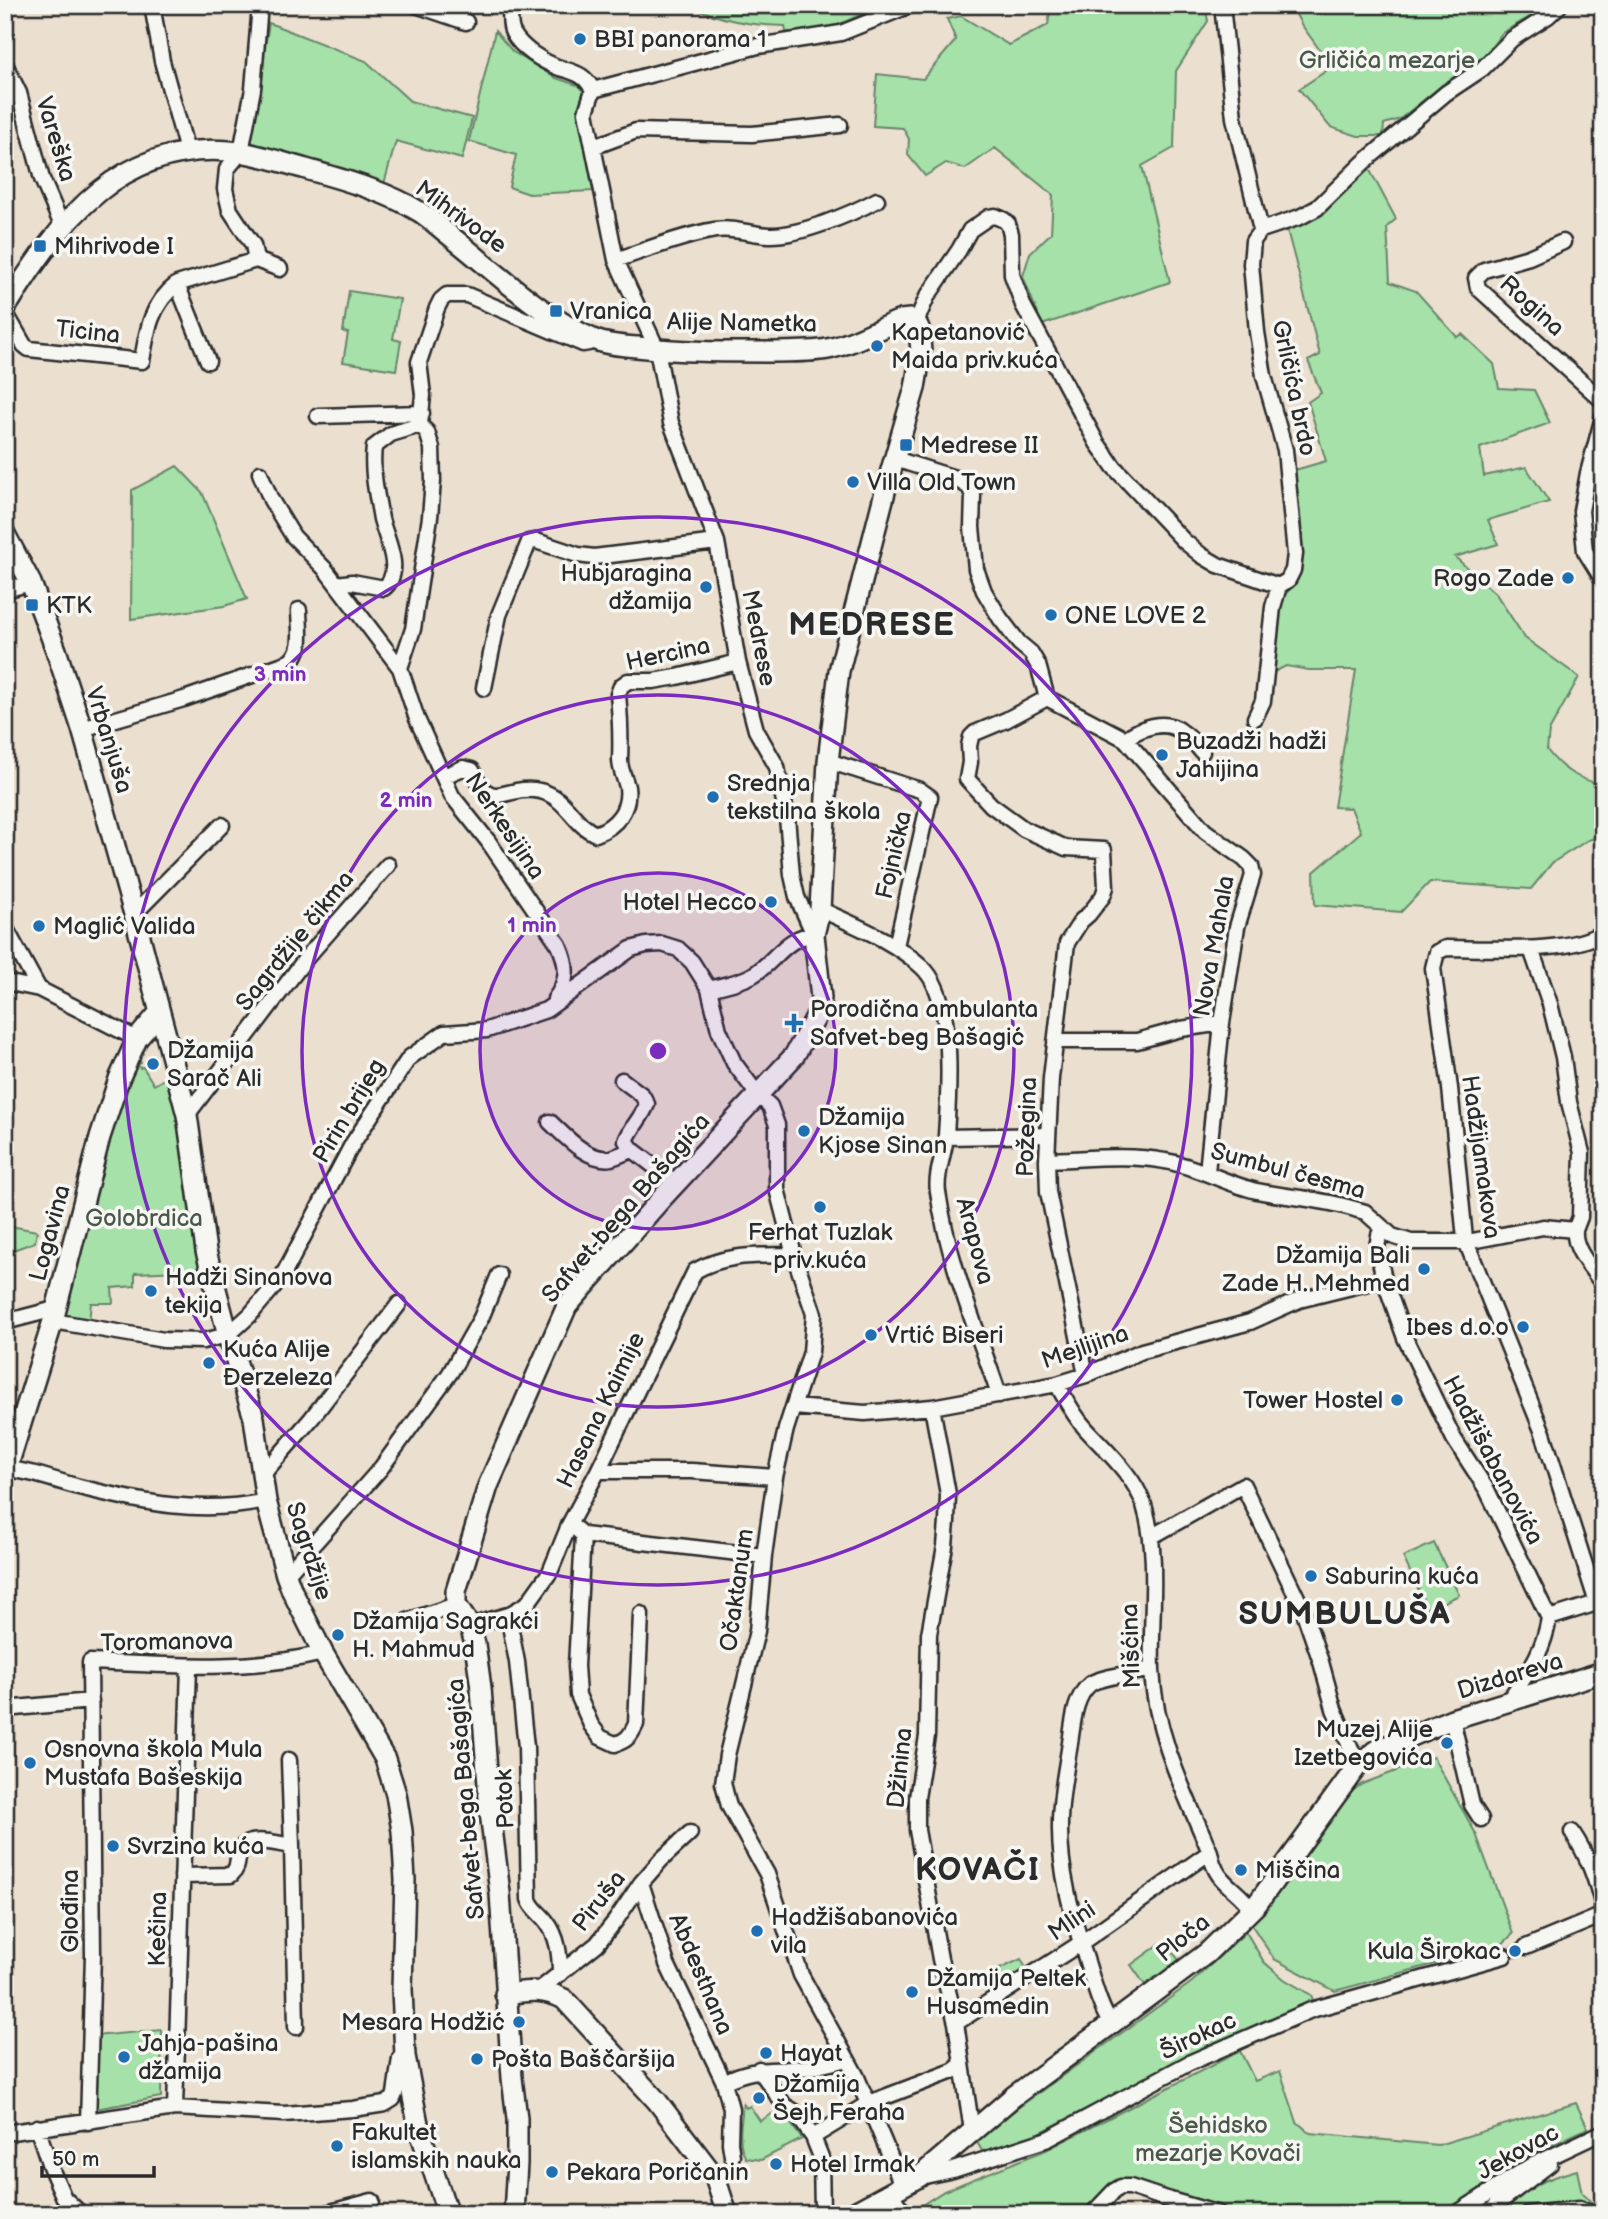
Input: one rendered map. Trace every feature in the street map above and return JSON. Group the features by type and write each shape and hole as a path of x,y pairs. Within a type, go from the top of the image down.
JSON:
{"street":[{"path":"152,5 162,61 187,151"},
{"path":"256,260 253,245 226,201 225,189 227,169 241,152 253,89 260,5"},
{"path":"416,5 466,22"},
{"path":"510,5 513,33 526,47 546,62 587,79 593,90 758,46 841,33 911,5"},
{"path":"1222,5 1234,118 1261,230 1300,217 1317,208 1363,163 1446,93 1482,69 1513,39 1560,5"},
{"name":"Vareška","path":"5,64 19,93 42,179 63,228"},
{"name":"Alije Nametka","path":"593,90 586,112 616,260 657,349 724,352 814,351 848,343 901,320 909,319 916,323"},
{"path":"593,147 636,131 752,134 839,125"},
{"name":"Mihrivode","path":"5,311 30,268 63,228 105,185 137,165 187,151 241,152 341,179 381,193 420,212 546,311 597,341"},
{"path":"616,260 715,230 738,229 770,235 804,229 850,214 877,201"},
{"name":"Safvet-bega Bašagića","path":"514,2214 517,2118 505,1994 500,1893 490,1812 477,1650 470,1626 456,1605 459,1577 488,1486 561,1316 574,1297 676,1183 794,1056 817,1015 821,998 814,935 821,909 828,761 839,671 915,388 921,339 916,323 927,297 970,230 995,216 1004,220 1010,229 1012,275 1023,305 1097,443 1114,467 1184,541 1201,555 1218,565 1279,586"},
{"name":"Grličića brdo","path":"1255,718 1263,701 1273,607 1279,586 1288,580 1293,570 1295,554 1285,450 1264,376 1253,303 1252,251 1253,242 1261,230"},
{"name":"Rogina","path":"1563,242 1529,257 1484,270 1476,278 1478,288 1603,401"},
{"path":"208,361 177,284 256,260 280,269"},
{"name":"Ticina","path":"5,311 24,345 29,348 142,361 147,330 160,299 177,284"},
{"name":"Mihrivode","path":"421,419 423,395 419,362 441,300 447,295 467,295 583,344 597,341 657,349"},
{"name":"Medrese","path":"657,349 671,424 717,542 738,662 756,730 777,768 787,817 792,875 797,897 814,935"},
{"path":"318,416 421,419"},
{"path":"1603,417 1581,511 1585,551 1603,580"},
{"path":"337,584 352,582 384,588 390,581 392,552 382,522 372,464 374,447 391,434 421,419"},
{"path":"400,668 412,629 430,517 432,447 421,419"},
{"path":"895,459 955,478 969,487 973,495 972,549 984,591 1000,618 1019,643 1031,653 1038,665 1047,698 1125,739 1140,728 1163,726 1180,729 1202,752"},
{"name":"Nerkesijina","path":"260,473 271,500 293,536 325,569 400,668 417,719 452,796 488,841 559,945 565,959 565,985 546,1010"},
{"name":"Vrbanjuša","path":"5,534 31,583 82,729 159,1013"},
{"path":"484,688 499,615 529,542 536,541 578,555 594,557 717,542"},
{"path":"5,590 31,583"},
{"path":"82,729 184,699 289,662 300,650 299,610"},
{"name":"Hercina","path":"444,776 463,768 472,770 480,787 495,796 516,790 539,791 555,796 587,831 596,834 619,820 626,799 627,787 620,760 622,748 618,694 621,686 628,681 677,677 738,662"},
{"name":"Požegina","path":"1047,698 971,737 971,762 967,779 991,805 1024,829 1066,848 1104,850 1106,887 1067,943 1055,1041 1047,1160 1048,1192 1086,1375"},
{"name":"Nova Mahala","path":"1125,739 1205,831 1244,859 1251,866 1253,875 1237,928 1222,1023 1207,1172"},
{"name":"Fojnička","path":"828,761 920,790 930,797 896,946"},
{"path":"134,914 222,825"},
{"name":"Sagrdžije čikma","path":"187,1115 307,957 388,865"},
{"name":"Arapova","path":"821,909 896,946 924,968 935,985 944,1012 948,1055 946,1137 937,1189 949,1246 999,1395"},
{"path":"5,927 39,989"},
{"name":"Hadžijamakova","path":"1549,1618 1600,1606 1543,1433 1464,1235 1434,960 1437,952 1446,948 1531,949 1589,941 1603,931"},
{"path":"709,989 752,975 796,939 814,935"},
{"name":"Pirin brijeg","path":"228,1335 250,1315 282,1277 353,1143 409,1058 444,1033 487,1030 546,1010 631,949 646,945 662,944 678,949 692,962 709,989"},
{"path":"1531,949 1550,1004 1582,1153 1580,1217 1574,1237 1579,1250 1601,1282"},
{"path":"5,982 39,989 137,1040"},
{"name":"Očaktanum","path":"709,989 719,1030 734,1063 758,1095 770,1106 778,1125 777,1189 794,1255 814,1314 811,1352 775,1477 757,1631 727,1755 723,1783 729,1806 767,1874 801,1975 869,2103 904,2185"},
{"name":"Sagrdžije","path":"159,1013 187,1115 206,1251 254,1418 266,1501 286,1575 323,1653 385,1759 396,1794 402,1831 405,1880 402,1989 405,2056 419,2129 448,2214"},
{"name":"Logavina","path":"6,1471 54,1315 100,1137 119,1079 137,1040 159,1013"},
{"path":"1055,1041 1137,1041 1181,1029 1222,1023"},
{"path":"622,1080 642,1095 647,1104 644,1114 631,1129 626,1141 633,1150 676,1183"},
{"path":"550,1122 574,1144 596,1157 609,1158 633,1150"},
{"path":"946,1137 1048,1135"},
{"name":"Sumbul česma","path":"1047,1160 1131,1157 1167,1161 1207,1172 1256,1191 1303,1197 1365,1212 1392,1236 1411,1242 1466,1242 1543,1227 1576,1230"},
{"name":"Hadžišabanovića","path":"1383,1230 1379,1235 1377,1248 1384,1279 1405,1338 1454,1439 1487,1490 1549,1618"},
{"name":"Hasana Kaimije","path":"470,1626 508,1615 527,1604 550,1572 570,1523 695,1271 711,1262 728,1258 794,1255"},
{"path":"286,1575 382,1468 450,1373 481,1318 499,1275"},
{"name":"Mejlijina","path":"794,1407 865,1413 932,1407 1057,1384 1086,1375 1142,1351 1250,1322 1299,1300 1384,1279"},
{"path":"263,1474 311,1419 399,1304"},
{"path":"5,1322 54,1315 164,1340 203,1341 228,1335"},
{"name":"Mišćina","path":"1057,1384 1071,1410 1135,1486 1144,1505 1151,1538 1152,1670 1156,1706 1170,1759 1218,1876 1252,1910"},
{"name":"Džinina","path":"932,1407 947,1494 947,1522 929,1634 927,1735 917,1798 917,1829 940,1959 956,2023 972,2130"},
{"path":"6,1471 168,1506 205,1509 266,1501"},
{"path":"598,1471 692,1471 775,1477"},
{"path":"1151,1538 1243,1485 1303,1610 1334,1709 1357,1765"},
{"path":"570,1523 583,1535 764,1556"},
{"path":"583,1535 576,1666 578,1695 591,1725 600,1737 615,1744 624,1742 636,1724 641,1614"},
{"path":"407,1621 456,1605"},
{"name":"Potok","path":"508,1615 517,1662 526,1747 528,1899 554,1932 560,1956 560,1974"},
{"path":"1507,1703 1538,1658 1546,1638 1549,1618"},
{"name":"Toromanova","path":"91,1701 90,1662 189,1666 299,1659 323,1653"},
{"name":"Kečina","path":"175,2108 189,1666"},
{"path":"1111,2024 1068,1900 1059,1823 1062,1793 1077,1706 1083,1691 1092,1682 1152,1670"},
{"name":"Dizdareva","path":"1480,1819 1472,1805 1452,1719 1603,1672"},
{"path":"5,1709 91,1701"},
{"name":"Glođina","path":"88,2122 93,1955 91,1701"},
{"name":"Ploča","path":"904,2185 1014,2096 1207,1953 1252,1910 1357,1765 1376,1751 1452,1719"},
{"path":"289,1760 296,2027"},
{"path":"1572,1832 1595,1875 1603,1907"},
{"name":"Piruša","path":"539,1990 597,1944 641,1883 690,1833"},
{"path":"182,1876 230,1875 237,1869 241,1849 255,1841 292,1846"},
{"name":"Mlini","path":"956,2023 1081,1942 1210,1852"},
{"name":"Abdesthana","path":"641,1883 667,1964 724,2082 731,2109 732,2156"},
{"path":"1526,1947 1603,1915"},
{"name":"Širokac","path":"904,2185 1048,2139 1189,2063 1311,2010 1504,1956"},
{"path":"505,1994 539,1990 564,1999 657,2101 715,2178 727,2214"},
{"path":"5,2133 175,2108 284,2114 385,2104 393,2099 398,2086 398,2064 405,2056"},
{"path":"724,2082 759,2069 799,2069 846,2059"},
{"path":"813,2137 869,2103 953,2071 961,2065"},
{"path":"759,2069 784,2105 795,2112 813,2137 821,2157 822,2214"},
{"path":"37,2127 64,2198 81,2214"},
{"name":"Jekovac","path":"1456,2214 1529,2167 1603,2132"},
{"path":"1493,2213 1494,2207 1504,2198 1564,2151"},
{"path":"850,2214 904,2185 905,2214"},
{"path":"1092,2214 1121,2187 1130,2187 1187,2209 1219,2214"},
{"path":"323,2214 372,2201"},
{"path":"1528,2214 1565,2209 1579,2209 1596,2214"}],"green space":[{"path":"686,5 882,5 829,29 786,32 785,26 734,21"},
{"path":"1051,5 1205,5 1208,21 1176,71 1174,148 1142,166 1170,282 1042,325 1023,276 1030,253 1051,233 1053,195 995,148 965,169 946,163 925,176 908,155 909,139 903,128 873,126 877,74 923,79 956,40 947,19 961,16 1009,45 1048,25"},
{"name":"Grličića mezarje","path":"1291,5 1545,5 1502,33 1480,62 1446,82 1400,119 1384,124 1383,136 1358,136 1330,127 1299,89 1332,67 1301,24"},
{"path":"269,23 366,61 410,101 472,118 462,159 396,141 384,184 253,146 250,135"},
{"path":"495,31 513,52 556,78 586,88 580,114 593,191 529,194 509,187 516,155 469,141"},
{"path":"1366,163 1396,219 1387,227 1390,282 1416,291 1457,337 1462,334 1494,364 1499,388 1534,390 1550,423 1480,448 1484,476 1526,467 1549,502 1488,520 1498,544 1455,557 1496,594 1525,638 1579,677 1549,731 1547,750 1571,773 1603,785 1603,836 1588,840 1552,863 1531,889 1430,882 1401,912 1315,905 1314,872 1361,832 1351,808 1334,807 1356,670 1309,670 1286,666 1274,672 1277,614 1284,596 1297,581 1301,569 1302,532 1295,470 1326,461 1308,402 1321,393 1308,361 1320,355 1286,226"},
{"path":"349,291 400,299 393,339 401,341 396,370 343,362 348,333 343,332"},
{"path":"177,466 202,492 247,599 224,606 131,619 132,490"},
{"name":"Golobrdica","path":"138,1057 141,1063 138,1065 143,1067 154,1085 172,1074 205,1270 135,1273 135,1286 112,1288 113,1303 91,1303 89,1322 64,1316 113,1120"},
{"path":"5,1225 37,1231 35,1242 5,1253"},
{"path":"1434,1543 1459,1595 1428,1610 1403,1557"},
{"path":"1433,1757 1476,1834 1513,1934 1500,1946 1335,1991 1274,1959 1251,1924 1351,1792 1362,1784"},
{"path":"1246,1932 1264,1962 1284,1979 1311,1995 1313,2000 1210,2045 1032,2137 984,2154 975,2139 1192,1982"},
{"path":"1164,1941 1182,1964 1148,1989 1131,1965"},
{"path":"1021,1959 1029,1974 993,1997 983,1977"},
{"path":"162,2030 161,2097 90,2110 94,2036"},
{"name":"Šehidsko mezarje Kovači","path":"1240,2051 1255,2081 1280,2071 1297,2122 1310,2133 1438,2145 1576,2103 1588,2128 1524,2158 1442,2214 1237,2214 1115,2183 1104,2189 1086,2214 922,2214 919,2207 944,2191 1046,2150"},
{"path":"743,2103 746,2108 750,2106 760,2121 780,2109 802,2139 761,2160 746,2158 740,2139"},
{"path":"1577,2170 1582,2194 1601,2210 1570,2203 1511,2210 1512,2200 1527,2190 1551,2178"}],"tunnel":[{"path":"1504,1956 1526,1947"}],"place":[{"name":"BBI panorama 1","path":"580,39"},
{"name":"Mihrivode I","path":"40,246"},
{"name":"Vranica","path":"556,311"},
{"name":"Kapetanović Maida priv.kuća","path":"877,346"},
{"name":"Medrese II","path":"906,445"},
{"name":"Villa Old Town","path":"853,482"},
{"name":"Rogo Zade","path":"1568,578"},
{"name":"Hubjaragina džamija","path":"706,587"},
{"name":"KTK","path":"32,605"},
{"name":"ONE LOVE 2","path":"1051,615"},
{"name":"Buzadži hadži Jahijina","path":"1162,755"},
{"name":"Srednja tekstilna škola","path":"713,797"},
{"name":"Hotel Hecco","path":"771,902"},
{"name":"Maglić Valida","path":"39,926"},
{"name":"Porodična ambulanta Safvet-beg Bašagić","path":"794,1023"},
{"name":"Džamija Sarač Ali","path":"153,1064"},
{"name":"Džamija Kjose Sinan","path":"804,1131"},
{"name":"Ferhat Tuzlak priv.kuća","path":"820,1207"},
{"name":"Džamija Bali Zade H. Mehmed","path":"1424,1269"},
{"name":"Hadži Sinanova tekija","path":"151,1291"},
{"name":"Ibes d.o.o","path":"1523,1327"},
{"name":"Vrtić Biseri","path":"871,1335"},
{"name":"Kuća Alije Đerzeleza","path":"209,1363"},
{"name":"Tower Hostel","path":"1397,1400"},
{"name":"Saburina kuća","path":"1311,1576"},
{"name":"Džamija Sagrakći H. Mahmud","path":"338,1635"},
{"name":"Muzej Alije Izetbegovića","path":"1447,1743"},
{"name":"Osnovna škola Mula Mustafa Bašeskija","path":"30,1763"},
{"name":"Svrzina kuća","path":"113,1846"},
{"name":"Miščina","path":"1241,1870"},
{"name":"Hadžišabanovića vila","path":"757,1931"},
{"name":"Kula Širokac","path":"1515,1951"},
{"name":"Džamija Peltek Husamedin","path":"912,1992"},
{"name":"Mesara Hodžić","path":"519,2022"},
{"name":"Hayat","path":"766,2053"},
{"name":"Jahja-pašina džamija","path":"124,2057"},
{"name":"Pošta Baščaršija","path":"477,2059"},
{"name":"Džamija Šejh Feraha","path":"759,2098"},
{"name":"Fakultet islamskih nauka","path":"337,2146"},
{"name":"Hotel Irmak","path":"776,2164"},
{"name":"Pekara Poričanin","path":"552,2172"}],"district":[{"name":"MEDRESE","path":"872,625"},
{"name":"SUMBULUŠA","path":"1345,1614"},
{"name":"KOVAČI","path":"978,1870"}]}
